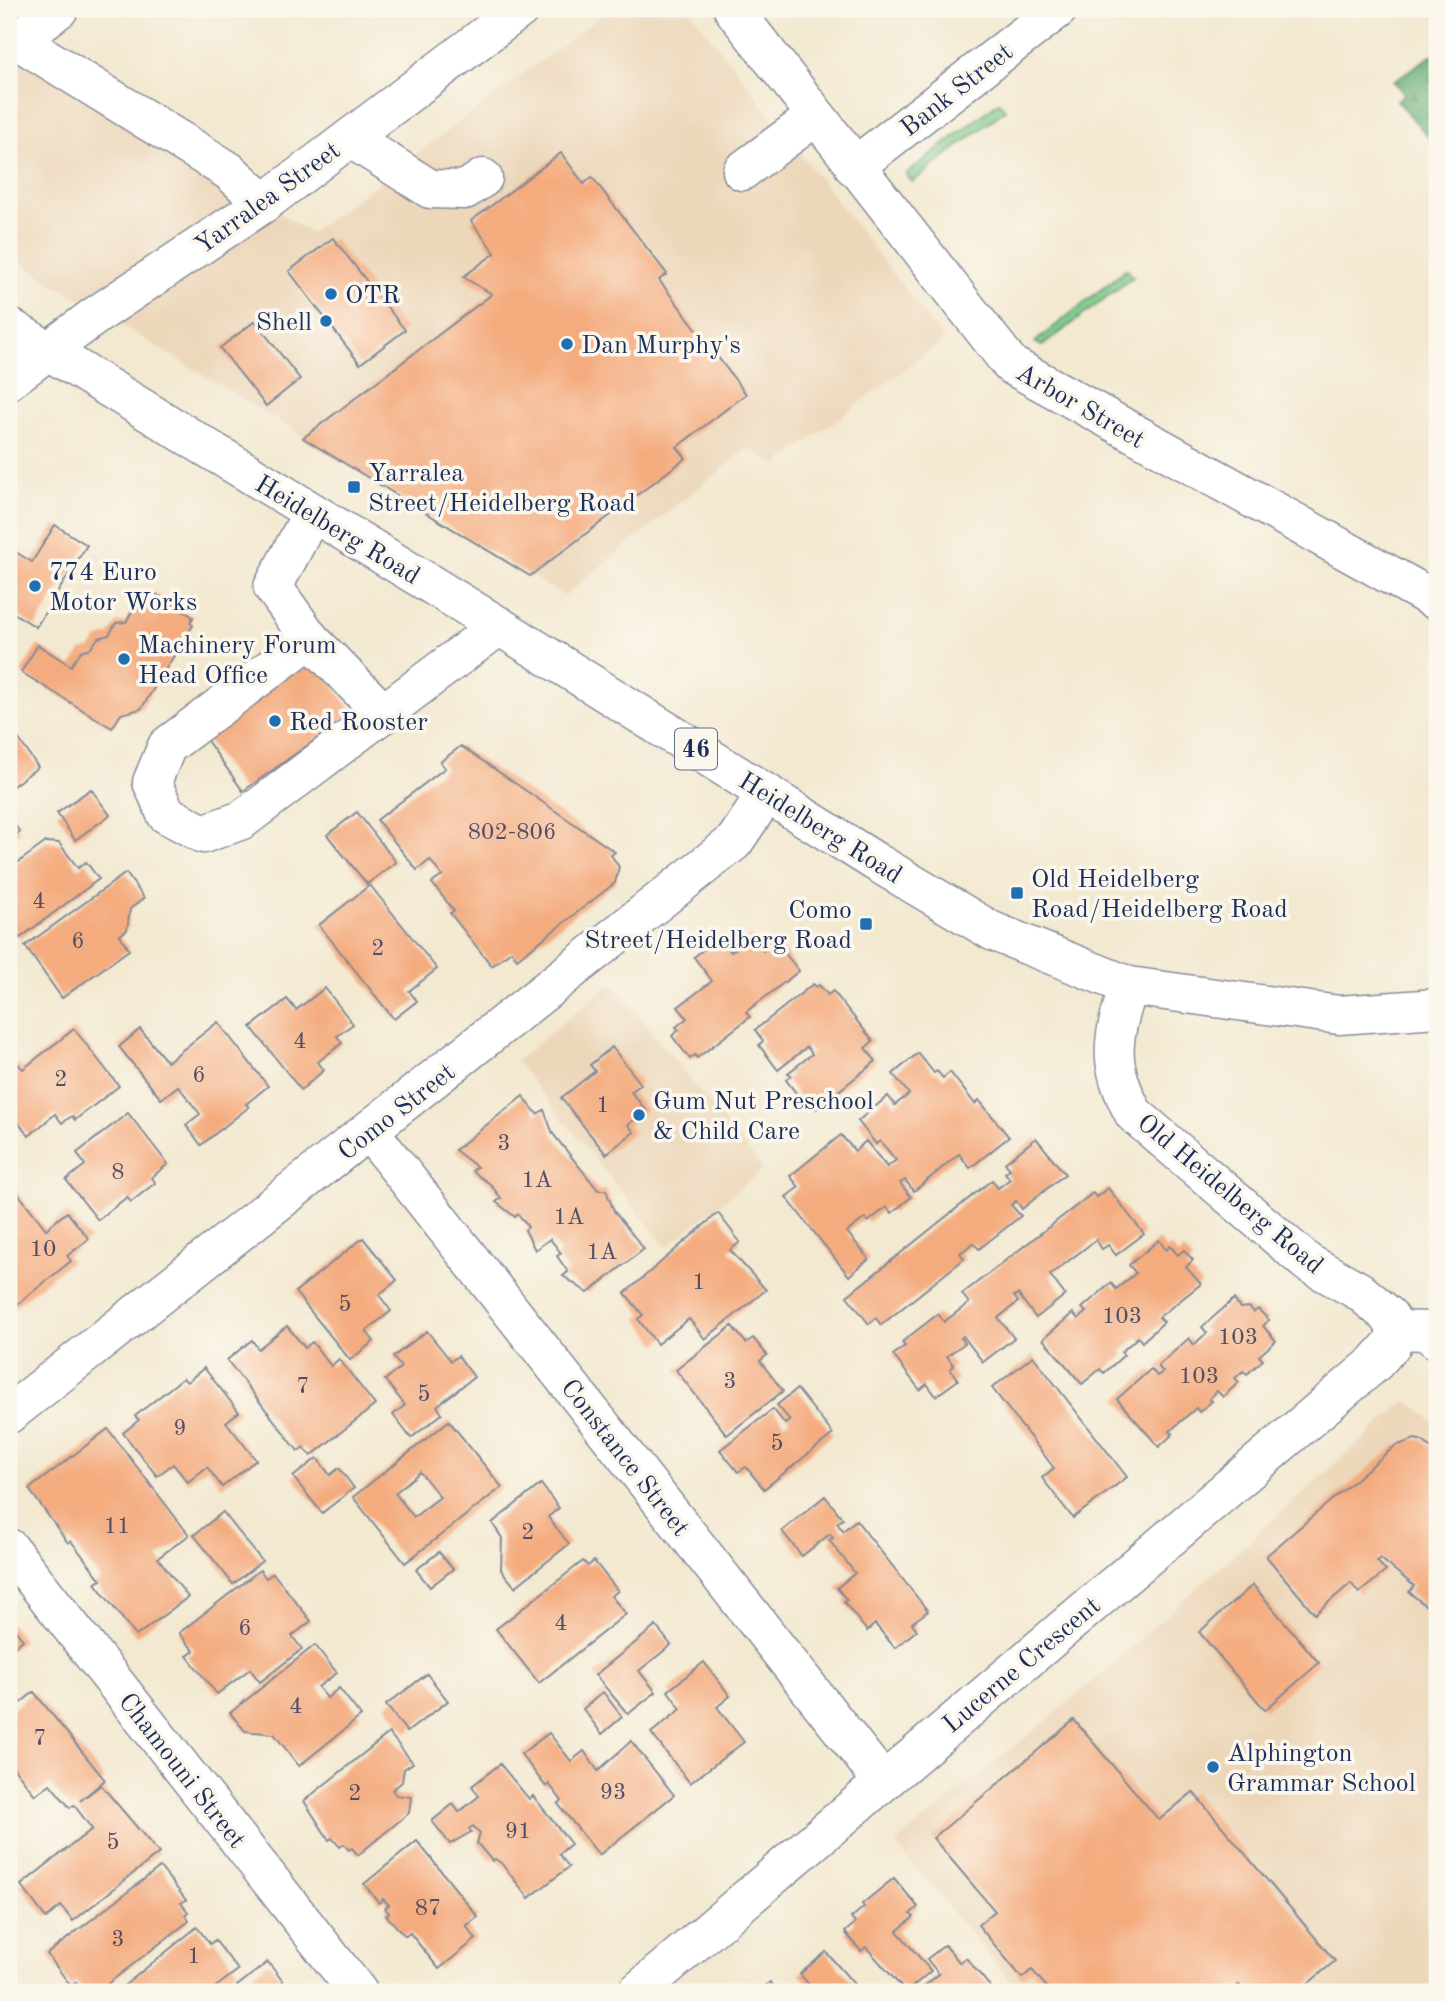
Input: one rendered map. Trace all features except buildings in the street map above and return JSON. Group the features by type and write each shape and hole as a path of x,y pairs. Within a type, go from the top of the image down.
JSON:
{"street":[{"path":"59,9 13,38 229,171 264,203"},
{"name":"Yarralea Street","path":"9,380 95,316 264,203 520,9"},
{"name":"Arbor Street","path":"733,9 992,344 1018,371 1437,601"},
{"name":"Bank Street","path":"854,167 1058,9"},
{"path":"742,170 815,117"},
{"path":"350,138 430,189 465,190 483,178"},
{"name":"Heidelberg Road","path":"9,327 499,626 876,863 992,931 1129,986 1339,1015 1437,1008"},
{"path":"312,513 273,587 310,639 384,715"},
{"path":"310,639 167,746 152,782 166,814 203,834 242,820 499,626"},
{"name":"Como Street","path":"9,1414 734,842 767,793"},
{"name":"Old Heidelberg Road","path":"1129,986 1114,1033 1118,1085 1134,1114 1308,1264 1359,1291 1389,1316 1397,1330"},
{"name":"Constance Street","path":"369,1131 883,1782"},
{"path":"1397,1330 1426,1331 1437,1340"},
{"name":"Lucerne Crescent","path":"637,1992 1374,1363 1392,1344 1397,1330"},
{"name":"Chamouni Street","path":"9,1548 358,1992"}],"shaded area":[{"path":"610,9 689,9 944,340 776,465 748,448 564,596 9,256 9,45 311,233"},
{"name":"Gum Nut Preschool & Child Care","path":"612,983 763,1169 666,1247 516,1061"},
{"name":"Alphington Grammar School","path":"1407,1400 1437,1424 1437,1992 1020,1992 895,1844 1082,1691"}],"green space":[{"path":"1437,52 1437,147 1397,100 1405,94 1393,81"},
{"path":"999,102 1005,110 912,182 906,174"},
{"path":"1127,269 1133,277 1042,346 1035,342"}],"place":[{"name":"OTR","path":"331,294"},
{"name":"Shell","path":"326,321"},
{"name":"Dan Murphy's","path":"567,344"},
{"name":"Yarralea Street/Heidelberg Road","path":"354,487"},
{"name":"774 Euro Motor Works","path":"35,586"},
{"name":"Machinery Forum Head Office","path":"124,659"},
{"name":"Red Rooster","path":"275,721"},
{"name":"Old Heidelberg Road/Heidelberg Road","path":"1017,893"},
{"name":"Como Street/Heidelberg Road","path":"866,924"},
{"name":"Gum Nut Preschool & Child Care","path":"639,1115"},
{"name":"Alphington Grammar School","path":"1213,1767"}]}
